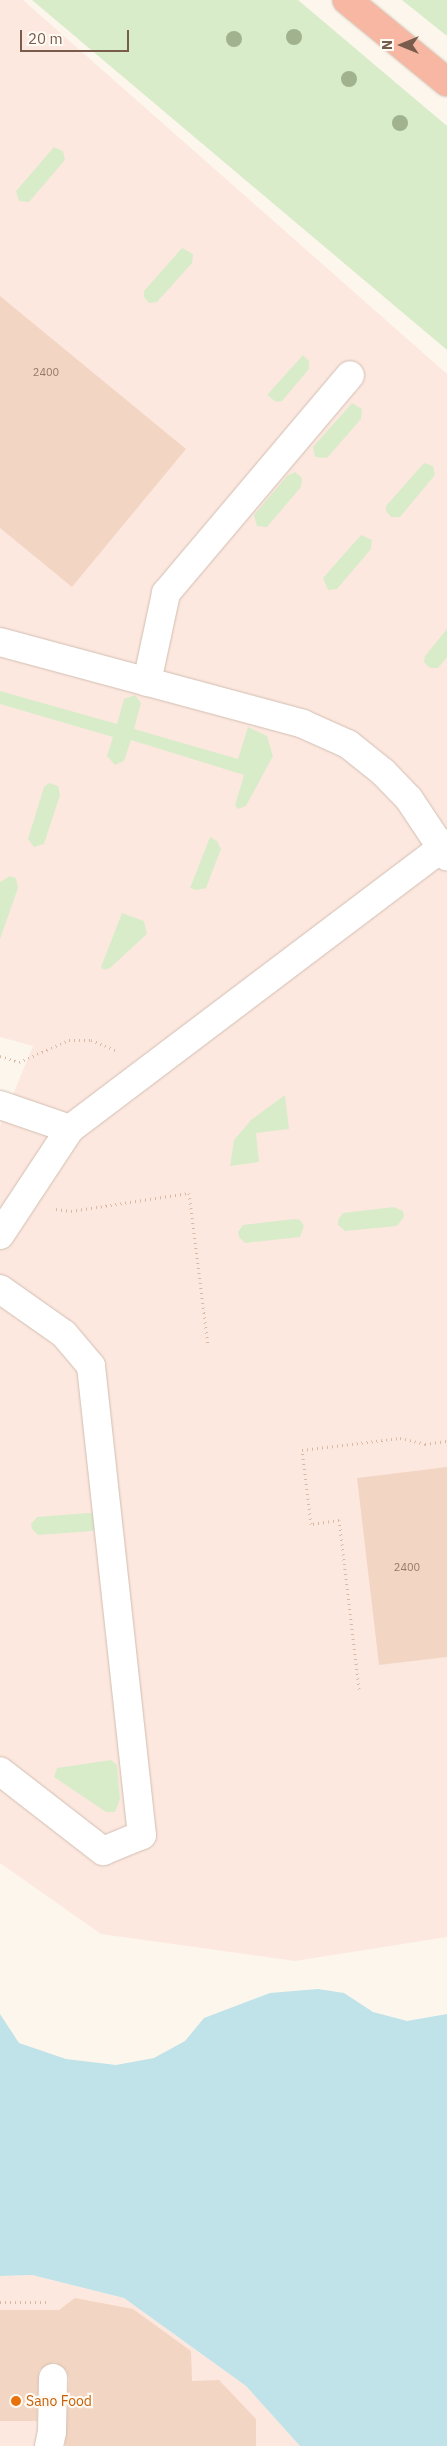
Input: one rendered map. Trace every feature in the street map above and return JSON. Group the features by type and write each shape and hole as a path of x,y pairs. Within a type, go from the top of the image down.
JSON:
{"highway":[{"path":"347,0 447,82"}],"street":[{"path":"146,682 166,593 350,375"},
{"path":"0,642 303,724 348,744 383,772 409,799 446,849 70,1129 0,1235"},
{"path":"0,1105 70,1129"},
{"path":"0,1289 64,1334 91,1366 142,1835 103,1851 0,1771"},
{"path":"49,2446 52,2432 53,2378"}],"path":[{"path":"0,1056 18,1062 69,1040 91,1040 122,1053"},
{"path":"25,1199 34,1208 71,1210 189,1193 208,1345"},
{"path":"359,1689 339,1520 311,1524 302,1450 400,1438 425,1444 447,1441"},
{"path":"0,2302 49,2302"}],"shaded area":[{"path":"0,0 23,0 447,374 447,1937 295,1961 101,1934 0,1863 0,1126 33,1046 0,1037"},
{"path":"32,2275 124,2298 246,2386 300,2446 0,2446 0,2276"}],"green space":[{"path":"32,0 298,0 447,126 447,350"},
{"path":"402,0 447,0 447,36"},
{"path":"54,147 63,151 65,160 29,202 19,201 16,191"},
{"path":"182,248 193,254 192,263 157,302 149,303 144,297 144,291"},
{"path":"303,355 309,361 309,369 282,401 276,402 267,395"},
{"path":"352,403 362,409 361,419 327,458 315,457 313,447"},
{"path":"424,463 433,466 435,475 400,517 391,517 386,511 386,506"},
{"path":"295,472 302,478 301,487 267,527 257,526 254,515 287,476"},
{"path":"361,535 372,540 371,549 337,589 328,590 323,578"},
{"path":"447,629 447,657 438,668 430,668 424,662 425,656"},
{"path":"0,691 117,724 124,699 135,695 141,703 134,729 238,759 248,727 267,736 273,756 246,806 238,809 235,805 244,775 131,740 124,761 115,765 107,756 113,737 0,704"},
{"path":"49,783 58,786 60,795 44,844 34,847 28,839 44,787"},
{"path":"210,837 217,841 221,849 206,888 196,890 190,888"},
{"path":"10,876 16,878 18,888 0,939 0,882"},
{"path":"122,913 144,921 147,934 110,968 104,970 101,967"},
{"path":"285,1095 289,1129 256,1133 259,1162 230,1166 234,1140 251,1120"},
{"path":"394,1207 403,1211 404,1217 397,1226 345,1231 338,1225 338,1220 343,1213"},
{"path":"294,1219 300,1220 304,1226 300,1237 245,1243 239,1237 238,1232 243,1225"},
{"path":"94,1514 95,1529 92,1531 38,1535 32,1529 31,1524 37,1517"},
{"path":"111,1760 117,1765 120,1799 115,1812 106,1812 54,1777 57,1768"}],"water":[{"path":"318,1989 344,1993 373,2012 407,2021 447,2014 447,2446 300,2446 246,2386 124,2298 32,2275 0,2276 0,2014 19,2043 66,2059 116,2065 154,2058 185,2041 204,2018 270,1993"}],"building":[{"path":"0,296 186,449 72,587 0,528"},
{"path":"447,1467 447,1657 379,1665 357,1478"},
{"path":"75,2298 133,2309 191,2351 192,2381 219,2380 256,2419 256,2446 65,2446 69,2378 66,2370 54,2362 39,2370 37,2421 0,2421 0,2310 59,2310"}],"place":[{"name":"Sano Food","path":"16,2401"}]}
